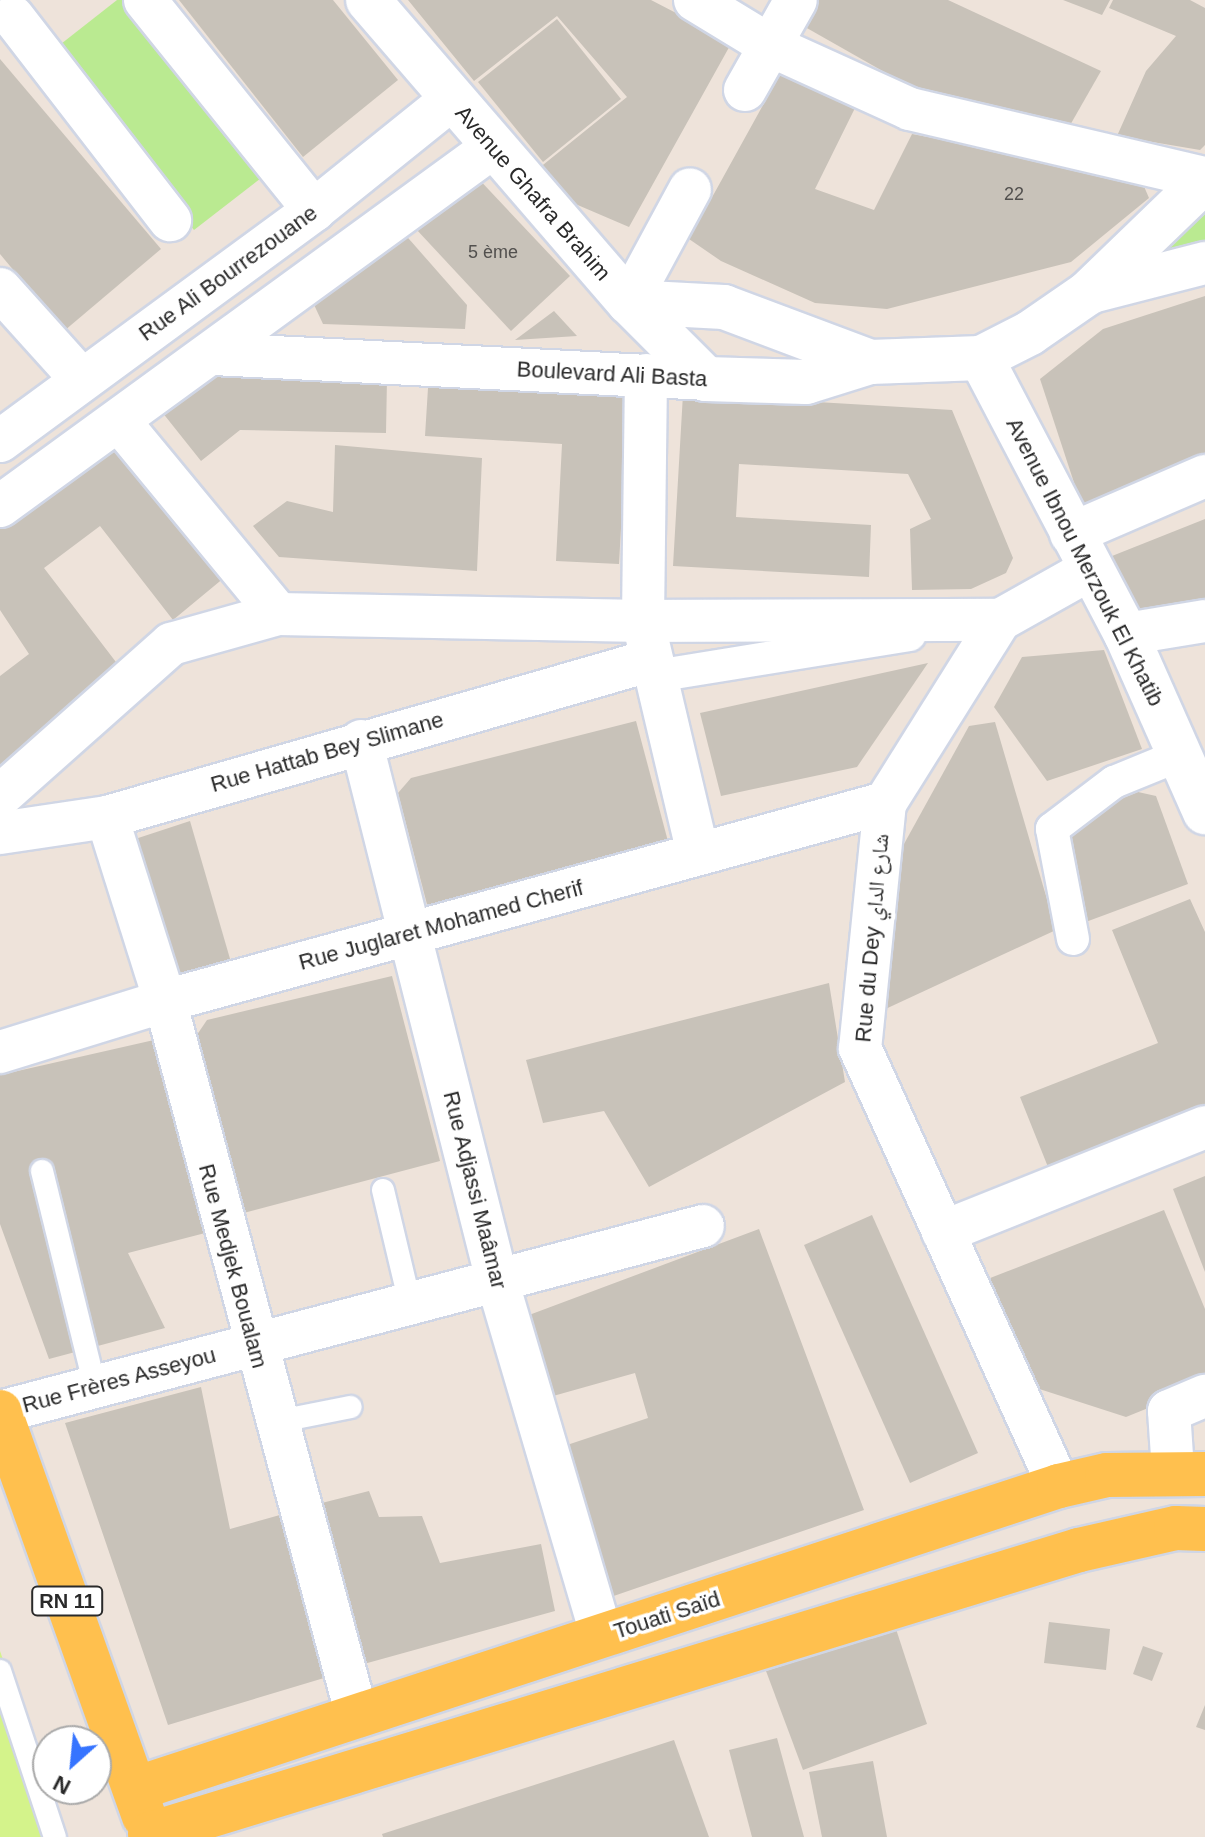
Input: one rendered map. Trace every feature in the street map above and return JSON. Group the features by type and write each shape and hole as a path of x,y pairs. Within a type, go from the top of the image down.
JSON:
{"main road":[{"name":"RN 11","path":"0,1412 151,1835"},
{"name":"Touati Saïd","path":"135,1789 1059,1486 1107,1475 1189,1473"},
{"path":"0,1501 53,1562"},
{"path":"151,1835 1079,1550 1176,1528 1205,1529"}],"street":[{"path":"145,0 314,210"},
{"name":"Avenue Ghafra Brahim","path":"368,0 451,100 629,302 706,379"},
{"path":"695,0 769,45 910,109 1205,179"},
{"path":"745,90 796,0"},
{"path":"17,15 170,220"},
{"name":"Rue Ali Bourrezouane","path":"0,441 314,210 451,100"},
{"path":"0,506 214,354 493,147"},
{"name":"Boulevard Ali Basta","path":"214,354 806,382 870,362 981,358 1030,333 1088,293 1205,179"},
{"path":"690,189 629,302 724,307 870,362"},
{"path":"1088,293 1205,263"},
{"path":"0,289 82,380"},
{"name":"Avenue Ibnou Merzouk El Khatib","path":"981,358 1080,552 1126,634 1205,812"},
{"path":"646,375 651,652 698,854"},
{"path":"119,421 278,614"},
{"path":"0,796 171,644 278,614 651,652 1000,620 1080,552 1205,476"},
{"path":"651,652 1000,620"},
{"name":"Rue du Dey شارع الداي","path":"1000,620 885,803 860,1048 1059,1486"},
{"path":"1126,634 1205,621"},
{"name":"Rue Hattab Bey Slimane","path":"0,833 107,817 651,652"},
{"name":"Rue Adjassi Maâmar","path":"361,741 497,1280 602,1636"},
{"path":"1073,939 1052,829 1114,782 1180,755"},
{"name":"Rue Juglaret Mohamed Cherif","path":"0,1052 165,1001 885,803"},
{"name":"Rue Medjek Boualam","path":"107,817 165,1001 253,1344 357,1716"},
{"path":"943,1232 1205,1127"},
{"name":"Rue Frères Asseyou","path":"0,1412 703,1226"},
{"path":"1189,1473 1169,1411 1205,1396"}],"lane":[{"path":"42,1171 95,1386"},
{"path":"383,1190 410,1303"},
{"path":"275,1422 351,1407"},
{"path":"0,1671 55,1837"}],"green space":[{"path":"117,0 133,0 269,172 194,230 52,51"},
{"path":"1205,198 1205,245 1138,262"},
{"path":"0,1651 32,1743 32,1805 54,1805 65,1837 0,1837"}],"building":[{"path":"179,0 333,0 398,80 303,157"},
{"path":"408,0 651,0 732,42 629,227 559,197 533,173 627,97 557,16 474,81"},
{"path":"811,0 948,0 1101,71 1069,127 939,103 798,23"},
{"path":"1063,0 1110,0 1102,15"},
{"path":"1113,0 1190,0 1205,8 1205,145 1200,150 1117,136 1146,71 1176,36 1109,8"},
{"path":"557,19 621,99 543,162 478,82"},
{"path":"0,59 161,249 64,331 0,254"},
{"path":"783,69 855,108 815,189 874,210 912,134 1140,177 1149,198 1071,262 887,309 815,303 721,261 689,239"},
{"path":"474,174 570,276 511,331 416,229"},
{"path":"402,231 467,305 465,329 323,324 309,294"},
{"path":"1205,296 1205,460 1083,510 1040,379 1103,329"},
{"path":"554,311 577,336 515,340"},
{"path":"429,372 629,384 619,564 556,561 562,444 425,436"},
{"path":"200,374 387,379 386,433 240,430 201,461 158,407"},
{"path":"683,394 952,410 1013,558 1006,573 971,589 912,590 910,529 931,519 908,474 739,464 736,517 871,525 869,577 673,566"},
{"path":"335,445 482,458 477,571 279,557 253,526 287,501 333,512"},
{"path":"123,446 225,577 173,620 100,526 44,568 119,666 0,765 0,676 29,654 0,610 0,527"},
{"path":"1205,519 1205,608 1145,618 1107,558"},
{"path":"1104,650 1142,749 1047,781 994,707 1022,657"},
{"path":"928,663 857,767 721,796 700,713"},
{"path":"636,721 670,849 429,912 398,793 411,778"},
{"path":"995,722 1056,930 879,1012 899,853 969,726"},
{"path":"1138,792 1156,796 1188,884 1083,923 1063,822"},
{"path":"190,821 235,976 173,993 126,842"},
{"path":"1190,899 1205,932 1205,1112 1048,1167 1020,1097 1158,1043 1112,930"},
{"path":"392,976 440,1161 232,1216 188,1048 207,1020"},
{"path":"829,983 845,1082 649,1187 604,1111 543,1123 526,1060"},
{"path":"154,1040 209,1232 128,1253 165,1328 49,1359 0,1224 0,1075"},
{"path":"1205,1176 1205,1272 1173,1189"},
{"path":"1164,1210 1205,1309 1205,1385 1126,1417 1027,1385 980,1282"},
{"path":"872,1215 978,1453 910,1483 804,1245"},
{"path":"759,1229 864,1510 602,1600 549,1451 648,1418 635,1373 546,1398 513,1321"},
{"path":"201,1387 230,1529 287,1513 334,1675 168,1725 65,1423"},
{"path":"369,1491 379,1517 422,1516 440,1563 541,1544 555,1611 353,1667 310,1506"},
{"path":"1049,1622 1110,1629 1106,1670 1044,1663"},
{"path":"896,1629 927,1724 803,1770 766,1671"},
{"path":"1143,1646 1163,1653 1152,1681 1133,1674"},
{"path":"1205,1705 1205,1730 1196,1727"},
{"path":"777,1738 804,1837 752,1837 729,1750"},
{"path":"674,1740 709,1837 383,1837 382,1834"},
{"path":"873,1761 887,1837 822,1837 809,1772"}]}
